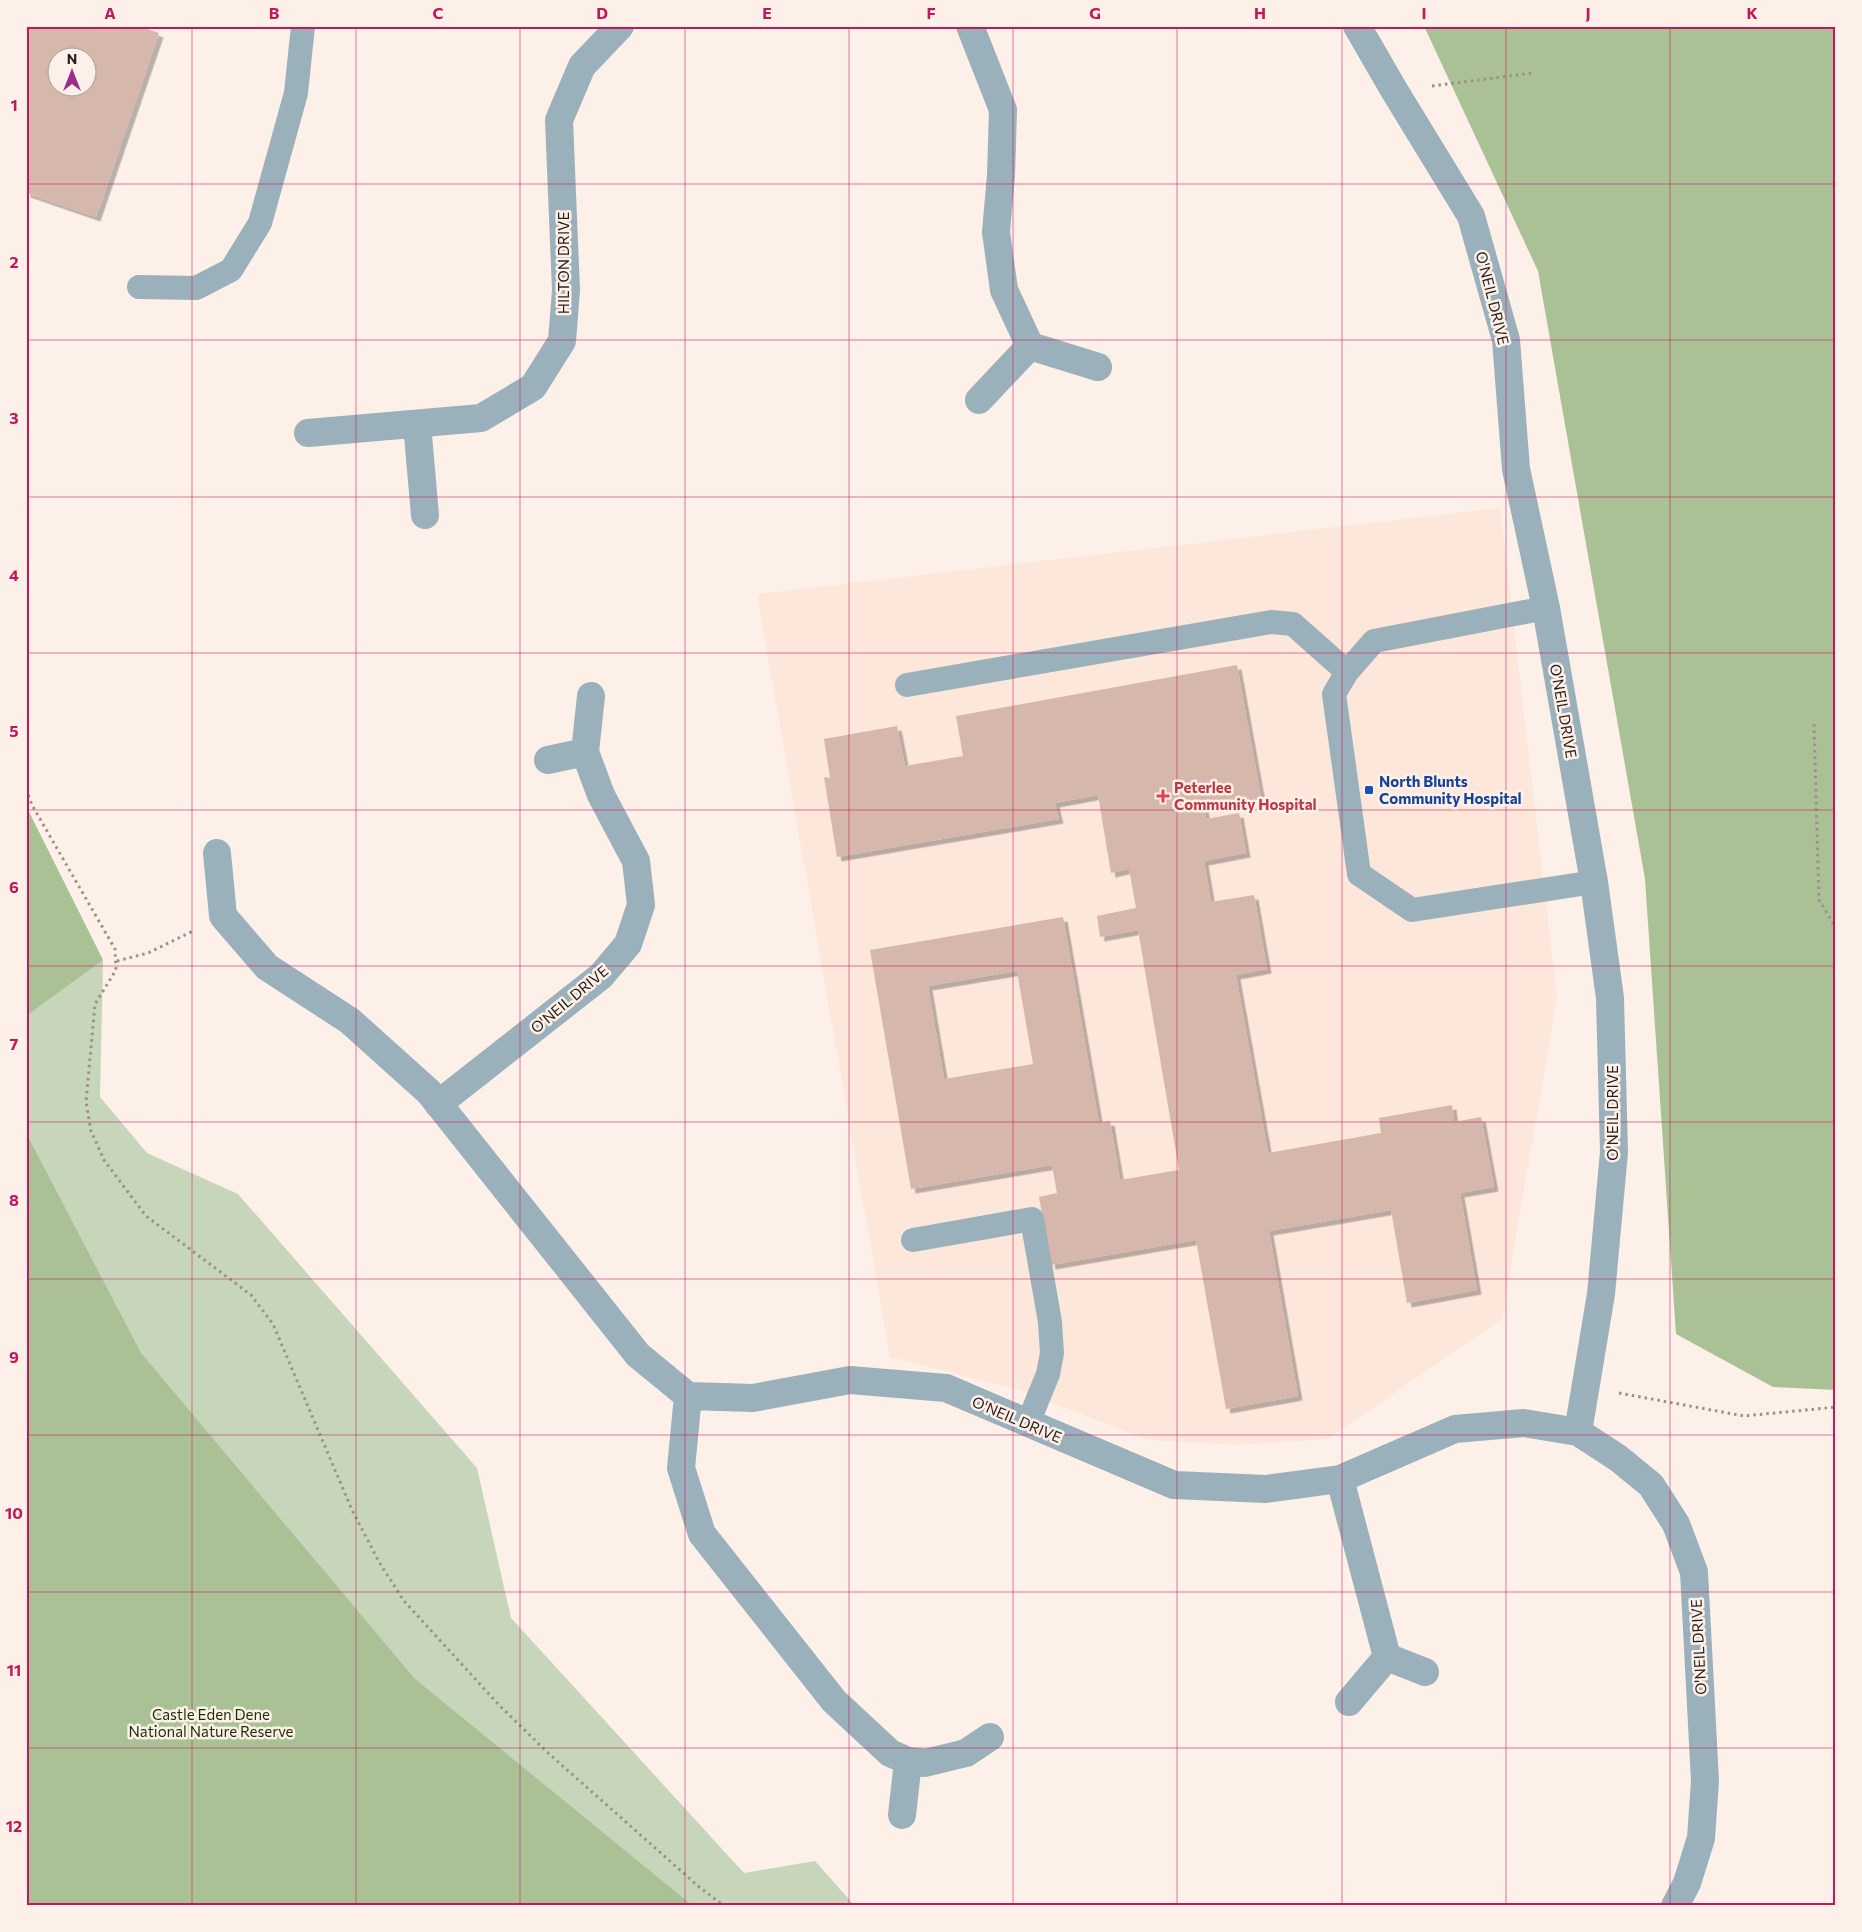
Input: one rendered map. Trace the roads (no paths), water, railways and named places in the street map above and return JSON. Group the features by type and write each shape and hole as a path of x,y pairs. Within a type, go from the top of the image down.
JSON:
{"street":[{"name":"HILTON DRIVE","path":"308,433 481,418 533,387 562,341 566,290 560,120 582,66 620,26"},
{"path":"970,26 1003,110 1001,175 996,232 1004,290 1030,346 1098,367"},
{"name":"O'NEIL DRIVE","path":"1358,26 1394,90 1471,216 1506,340 1516,469 1546,608 1594,882 1610,998 1614,1152 1601,1294 1578,1432"},
{"path":"979,400 1030,346"},
{"path":"417,424 426,515"},
{"name":"O'NEIL DRIVE","path":"438,1104 601,976 628,944 641,905 636,862 601,795 585,752 591,696"},
{"path":"548,760 585,752"},
{"path":"217,853 223,916 267,967 350,1022 429,1092 638,1355 688,1396 681,1468 702,1534 834,1701 890,1753 908,1761 925,1763 966,1753 990,1737"},
{"name":"O'NEIL DRIVE","path":"688,1396 753,1398 850,1380 946,1388 1174,1485 1266,1489 1340,1479 1455,1429 1524,1423 1578,1432 1618,1458 1651,1485 1676,1524 1694,1572 1705,1781 1701,1838 1687,1883 1675,1906"},
{"path":"1340,1479 1387,1657"},
{"path":"1387,1657 1425,1672"},
{"path":"1349,1702 1387,1657"},
{"path":"902,1815 908,1761"}],"lane":[{"path":"139,287 196,288 231,270 260,224 296,93 303,26"},
{"path":"1546,608 1374,641 1347,672 1334,694 1359,874 1412,910 1594,882"},
{"path":"907,685 1271,622 1293,624 1347,672"},
{"path":"913,1240 1032,1219 1050,1322 1052,1353 1048,1374 1028,1423"}],"place":[{"name":"North Blunts Community Hospital","path":"1369,790"},
{"name":"Peterlee Community Hospital","path":"1163,796"}],"park label":[{"name":"Castle Eden Dene National Nature Reserve","path":"211,1722"}]}
